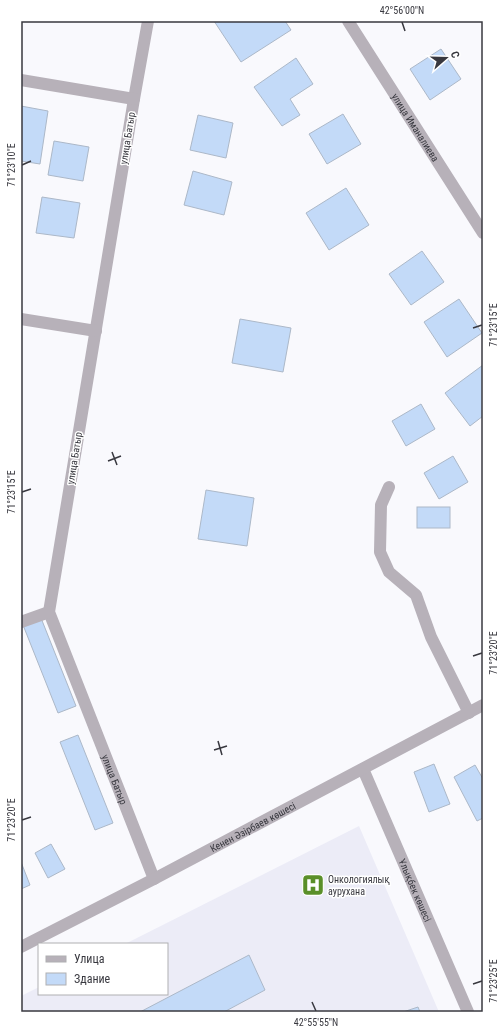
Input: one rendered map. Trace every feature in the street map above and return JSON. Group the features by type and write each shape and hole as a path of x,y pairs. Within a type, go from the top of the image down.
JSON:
{"street":[{"name":"улица Батыр","path":"148,21 49,612 154,879"},
{"name":"улица Иманалиева","path":"348,21 483,233"},
{"path":"21,80 134,99"},
{"path":"21,319 96,330"},
{"path":"389,487 381,505 380,552 389,572 416,595 431,637 469,713"},
{"path":"21,622 49,612"},
{"name":"Кенен Әзірбаев көшесі","path":"21,947 154,879 483,705"},
{"name":"Ұлықбек көшесі","path":"363,769 468,1012"}],"shaded area":[{"name":"Онкологиялық аурухана","path":"359,826 439,1012 21,1012 21,996 38,988 38,995 168,995 168,943 127,943"}],"building":[{"path":"214,21 285,21 291,30 241,62"},
{"path":"441,49 461,79 430,100 410,69"},
{"path":"296,58 313,84 290,99 300,115 282,126 254,87"},
{"path":"21,106 48,111 40,164 21,161"},
{"path":"343,114 361,144 327,164 309,134"},
{"path":"198,115 233,123 226,158 190,150"},
{"path":"54,141 89,147 83,181 48,175"},
{"path":"193,171 232,182 224,215 184,205"},
{"path":"346,188 369,225 329,250 306,213"},
{"path":"42,197 80,203 74,238 36,233"},
{"path":"422,251 444,282 411,305 389,274"},
{"path":"459,299 482,333 447,357 424,322"},
{"path":"240,319 291,328 283,372 232,363"},
{"path":"483,365 483,416 470,426 445,393"},
{"path":"421,404 435,429 406,446 392,421"},
{"path":"453,456 468,482 439,499 424,473"},
{"path":"206,490 254,498 247,546 198,539"},
{"path":"417,507 450,507 450,528 417,528"},
{"path":"41,618 76,706 58,713 23,625"},
{"path":"78,735 113,823 95,830 60,742"},
{"path":"434,764 450,804 429,812 414,772"},
{"path":"475,765 483,779 483,818 477,821 454,777"},
{"path":"51,844 65,869 48,878 35,853"},
{"path":"21,862 30,885 21,889"},
{"path":"249,955 265,990 224,1012 140,1012"},
{"path":"418,1007 420,1012 403,1012"}],"place":[{"name":"Онкологиялық аурухана","path":"313,885"}]}
